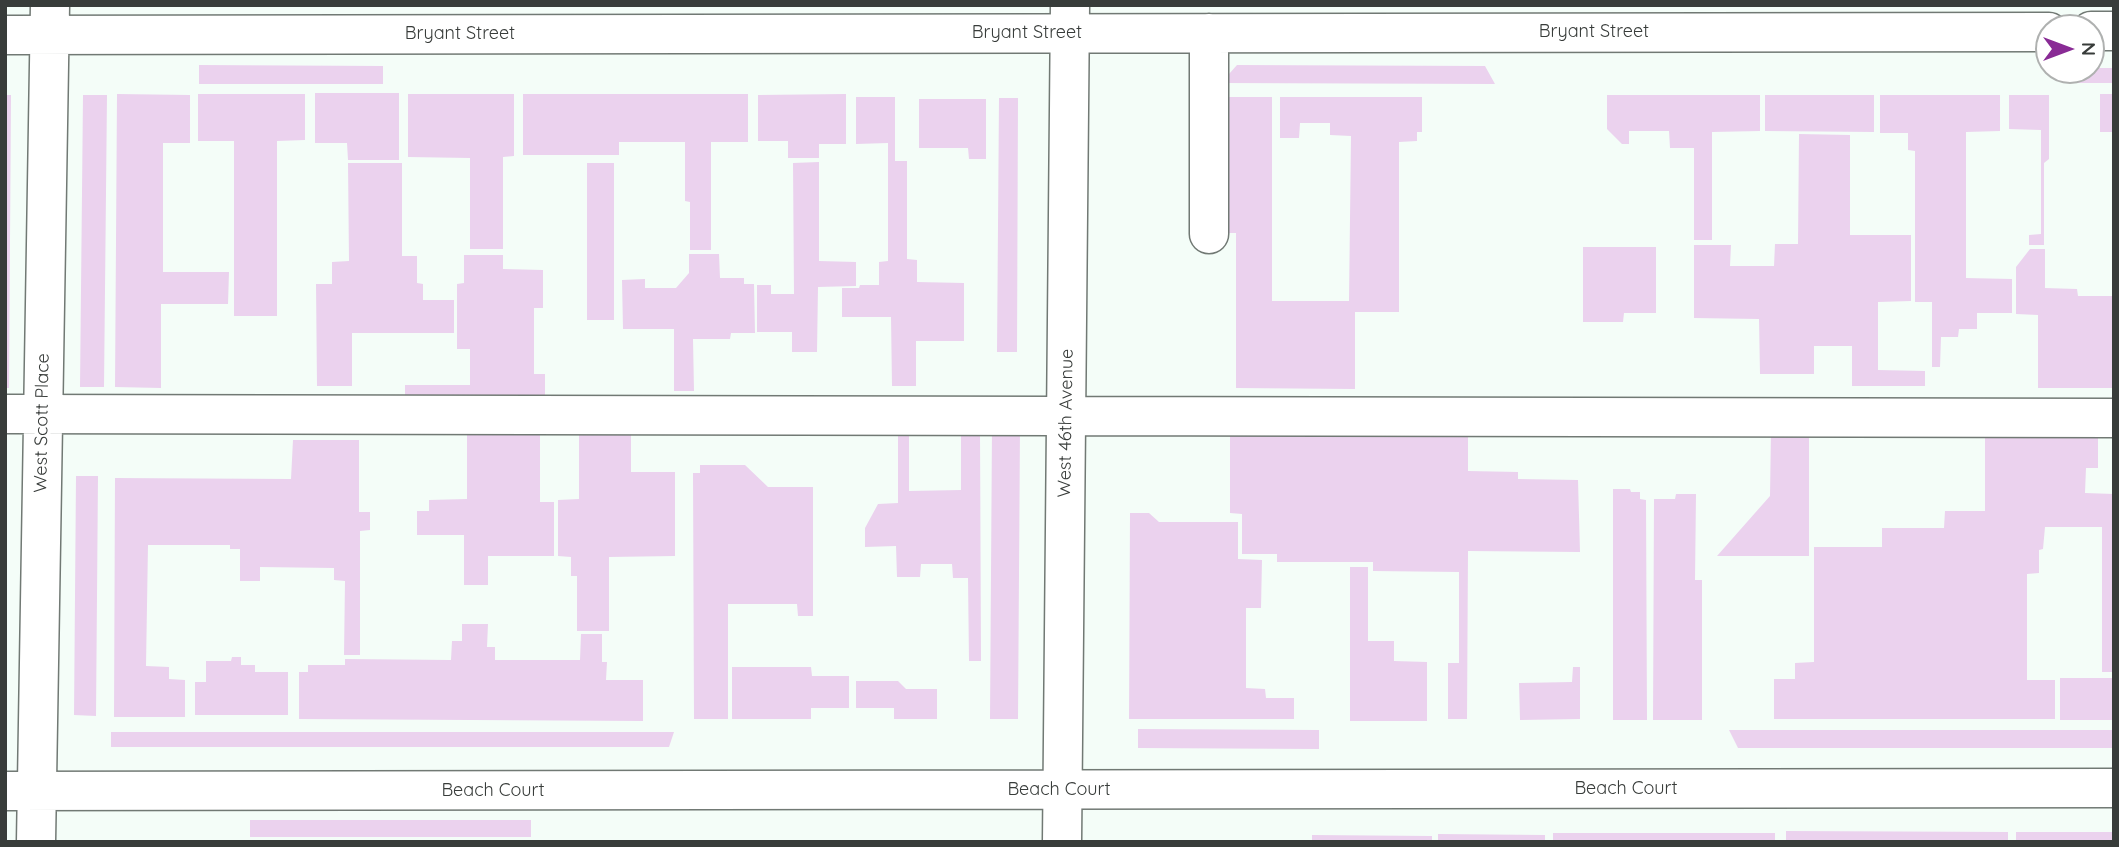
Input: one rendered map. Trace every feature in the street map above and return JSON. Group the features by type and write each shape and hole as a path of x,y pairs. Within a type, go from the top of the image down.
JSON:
{"street":[{"name":"Bryant Street","path":"5,35 50,20 1069,19 1209,33 2035,32"},
{"name":"West 46th Avenue","path":"1062,842 1069,19"},
{"name":"West Scott Place","path":"36,842 21,791 24,414 50,20"},
{"path":"1209,33 1209,234"},
{"path":"24,414 2114,418"},
{"name":"Beach Court","path":"21,791 2114,788"}],"shaded area":[{"path":"199,65 383,66 383,84 199,84"},
{"path":"1237,65 1485,66 1495,84 1221,83"},
{"path":"2105,68 2114,68 2114,83 2105,83"},
{"path":"315,93 399,93 399,160 348,160 347,143 315,143"},
{"path":"117,94 190,95 190,143 163,143 163,272 229,272 228,304 161,304 161,388 115,387"},
{"path":"198,94 305,94 305,140 277,141 277,316 234,316 234,141 198,141"},
{"path":"408,94 514,94 514,156 503,157 503,249 470,249 470,158 408,157"},
{"path":"523,94 748,94 748,142 711,142 711,250 690,250 690,202 685,201 685,142 619,142 619,155 523,155"},
{"path":"846,94 846,144 819,144 819,158 788,158 788,141 758,141 758,95"},
{"path":"2100,94 2114,94 2114,132 2100,132"},
{"path":"5,95 11,95 9,388 5,388"},
{"path":"83,95 107,95 104,387 80,387"},
{"path":"1607,95 1760,95 1760,131 1712,132 1712,240 1694,240 1694,148 1670,148 1669,131 1629,131 1629,144 1622,144 1607,129"},
{"path":"1765,95 1874,95 1874,132 1765,131"},
{"path":"1880,95 2000,95 2000,131 1966,132 1966,278 2012,279 2012,313 1977,313 1977,329 1959,329 1958,337 1941,337 1940,367 1932,367 1932,302 1915,302 1915,151 1908,150 1908,133 1880,133"},
{"path":"2009,95 2049,95 2049,159 2044,163 2044,245 2029,245 2029,235 2041,234 2041,130 2009,129"},
{"path":"856,97 895,97 895,161 907,161 907,259 917,260 917,282 964,283 964,341 916,341 916,386 892,386 891,317 842,317 842,288 879,285 879,262 888,261 888,143 856,144"},
{"path":"1222,97 1272,97 1272,301 1349,301 1351,136 1330,135 1330,123 1300,123 1299,138 1280,138 1280,97 1422,97 1422,132 1417,132 1417,141 1399,142 1399,312 1355,312 1355,389 1236,388 1236,233 1221,233"},
{"path":"999,98 1018,98 1017,352 997,352"},
{"path":"919,99 986,99 986,159 969,159 968,148 919,148"},
{"path":"1799,134 1850,135 1850,235 1911,235 1911,301 1878,302 1878,370 1925,371 1925,386 1852,386 1852,346 1814,346 1814,374 1760,374 1759,319 1694,318 1694,245 1731,245 1730,266 1774,266 1775,244 1798,244"},
{"path":"819,162 819,261 856,262 856,286 818,287 817,352 792,352 792,332 757,332 757,285 771,285 771,294 794,294 793,163"},
{"path":"348,163 402,163 402,256 417,256 417,283 423,284 423,300 454,300 454,333 352,333 352,386 317,386 316,284 332,284 332,262 349,261"},
{"path":"587,163 614,163 614,320 587,320"},
{"path":"1583,247 1656,247 1656,313 1624,313 1623,322 1583,322"},
{"path":"2030,249 2045,249 2045,288 2077,289 2078,296 2114,296 2114,388 2038,388 2038,315 2016,314 2016,267"},
{"path":"689,254 719,254 720,278 744,278 744,284 754,284 755,333 731,333 730,339 693,339 694,391 674,391 674,329 623,329 622,280 645,279 645,288 676,288 689,273"},
{"path":"464,255 503,255 503,269 543,270 543,308 534,308 534,374 545,374 545,396 405,395 405,385 470,385 470,349 457,349 457,284 464,283"},
{"path":"992,427 1020,427 1018,719 990,719"},
{"path":"1230,427 1468,428 1468,471 1518,472 1518,479 1578,480 1580,552 1468,551 1467,719 1448,719 1448,663 1459,663 1459,572 1373,571 1373,562 1277,562 1277,554 1242,554 1242,514 1230,513"},
{"path":"1985,427 2098,427 2098,468 2086,468 2085,493 2114,494 2114,672 2102,672 2102,527 2045,527 2043,549 2039,550 2039,573 2027,574 2027,680 2055,680 2055,719 1774,719 1774,679 1795,679 1795,663 1814,662 1814,547 1882,547 1882,528 1944,528 1945,511 1985,511"},
{"path":"1771,431 1809,431 1809,556 1717,556 1770,496"},
{"path":"579,432 631,432 631,472 675,472 675,556 609,557 609,631 577,631 577,576 571,576 571,557 558,556 558,500 579,499"},
{"path":"898,432 909,432 909,491 961,490 961,432 980,432 981,661 969,661 968,578 953,578 952,564 921,564 920,577 897,577 896,546 865,547 865,528 878,504 898,503"},
{"path":"467,434 540,434 540,502 554,502 554,556 488,556 488,585 464,585 464,535 417,535 417,511 429,511 429,500 467,499"},
{"path":"293,440 359,440 359,512 370,512 370,530 360,531 360,655 344,655 345,581 334,580 334,568 260,567 260,581 240,581 240,549 230,549 230,545 148,545 146,666 169,667 169,679 185,680 185,717 114,717 115,478 291,479"},
{"path":"700,465 745,465 768,487 813,487 813,616 798,616 797,604 728,604 728,719 694,719 693,473 700,473"},
{"path":"76,476 98,476 96,716 74,715"},
{"path":"1613,489 1640,492 1640,499 1646,500 1647,720 1613,720"},
{"path":"1676,494 1696,494 1695,580 1702,580 1702,720 1653,720 1654,499 1675,499"},
{"path":"1130,513 1149,513 1159,522 1238,522 1238,559 1262,560 1261,608 1246,608 1246,688 1265,689 1266,698 1294,698 1294,719 1129,719"},
{"path":"1350,567 1368,567 1368,641 1394,641 1394,661 1427,662 1427,721 1350,721"},
{"path":"462,624 488,624 487,647 495,647 495,660 580,660 581,634 602,634 602,662 607,662 606,680 643,680 643,721 299,719 299,672 308,672 308,665 345,665 345,659 451,660 452,641 462,641"},
{"path":"232,657 241,657 241,665 255,665 255,672 288,672 288,715 195,715 195,682 206,682 206,661 231,661"},
{"path":"732,667 811,667 812,676 849,676 849,708 811,708 811,719 732,719"},
{"path":"1573,667 1580,667 1580,719 1520,720 1519,683 1572,682"},
{"path":"2060,678 2114,678 2114,720 2060,720"},
{"path":"856,681 898,681 906,689 937,689 937,719 894,719 894,708 856,708"},
{"path":"1138,729 1319,730 1319,749 1138,748"},
{"path":"1729,730 2114,730 2114,748 1738,748"},
{"path":"111,732 674,732 669,747 111,747"},
{"path":"250,820 531,820 531,837 250,837"},
{"path":"1786,831 2008,832 2008,842 1786,842"},
{"path":"2016,832 2114,832 2114,842 2016,842"},
{"path":"1553,833 1775,833 1775,842 1553,842"},
{"path":"1438,834 1545,835 1545,842 1438,842"},
{"path":"1312,835 1432,836 1432,842 1312,842"}]}
